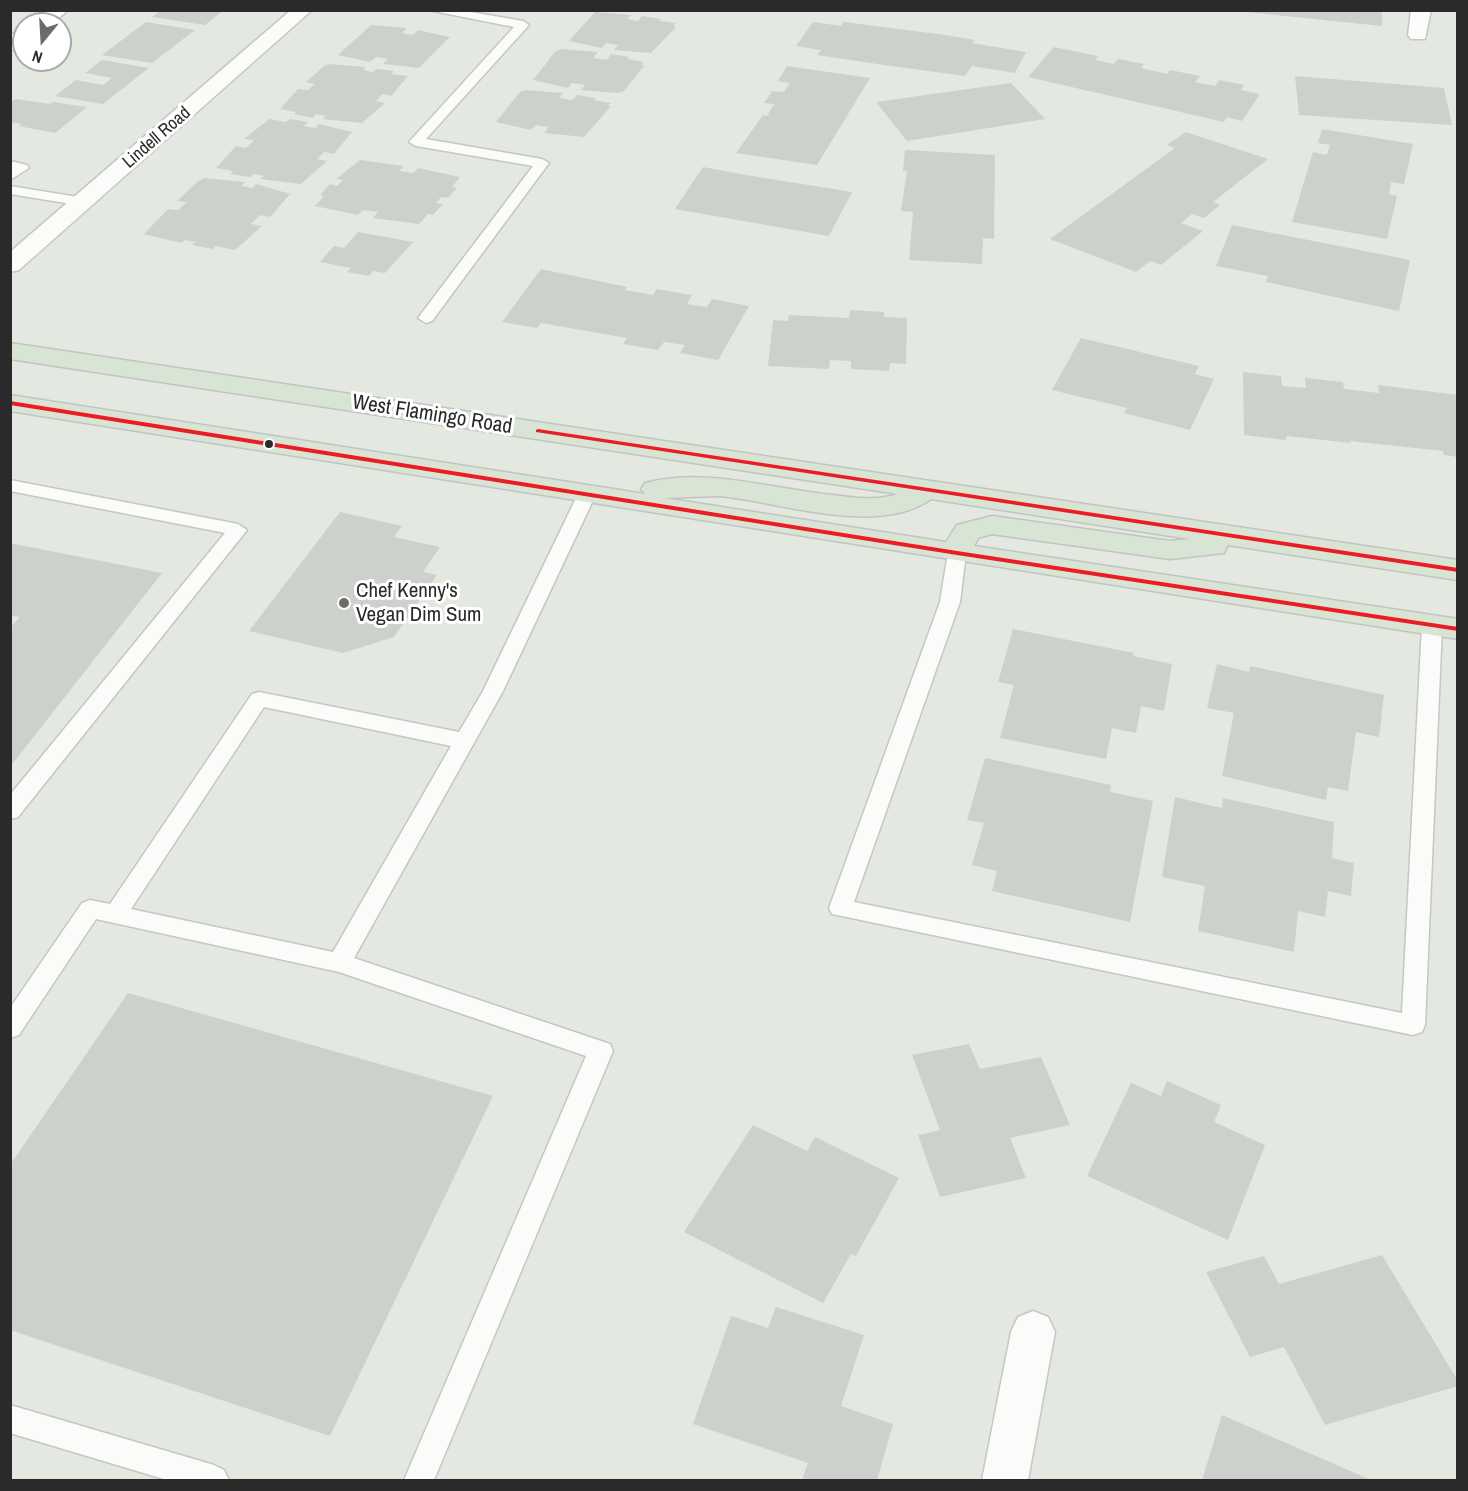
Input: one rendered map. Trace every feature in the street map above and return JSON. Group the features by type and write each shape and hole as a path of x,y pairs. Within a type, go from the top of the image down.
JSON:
{"main road":[{"name":"West Flamingo Road","path":"10,351 1458,570"},
{"path":"10,403 588,492 957,553 1445,627"},
{"path":"588,492 720,487 817,501 887,506 902,505 924,490"},
{"path":"957,553 961,536 972,528 992,525 1170,550 1261,541"}],"street":[{"name":"Lindell Road","path":"10,265 303,10"},
{"path":"1418,35 1421,10"},
{"path":"1005,1480 1033,1332"}],"lane":[{"path":"426,318 542,163 416,142 523,24 434,10"},
{"path":"10,165 22,168 10,176"},
{"path":"10,190 84,202"},
{"path":"10,485 238,530 10,811"},
{"path":"339,963 493,691 588,492"},
{"path":"957,553 950,602 840,908 1413,1025 1445,627"},
{"path":"115,915 259,699 465,741"},
{"path":"10,1028 90,909 339,963 601,1051 418,1480"},
{"path":"10,1419 214,1480"}],"building":[{"path":"161,10 224,10 205,25 152,17"},
{"path":"1246,10 1382,10 1382,26 1246,12"},
{"path":"595,12 631,15 627,19 638,21 642,16 661,19 659,21 676,23 673,26 676,27 651,53 614,50 618,45 606,43 602,48 569,41"},
{"path":"146,22 195,30 152,63 102,55"},
{"path":"813,22 841,26 844,22 945,35 975,40 972,43 1026,52 1015,73 972,66 965,76 884,65 817,55 821,50 796,46"},
{"path":"371,25 407,28 402,33 413,35 418,30 450,37 419,68 383,64 388,59 376,57 370,62 338,55"},
{"path":"1054,47 1098,56 1095,60 1114,64 1118,59 1144,64 1141,68 1167,74 1170,70 1200,76 1195,82 1215,86 1219,80 1244,85 1241,90 1260,94 1242,121 1227,117 1224,122 1028,77"},
{"path":"561,49 598,52 593,58 607,60 611,54 629,57 627,59 644,62 641,65 644,66 624,91 618,93 581,90 585,85 572,83 568,88 533,80 555,52"},
{"path":"102,60 149,68 103,104 55,96 76,80 103,85 112,78 85,73"},
{"path":"330,64 366,67 363,70 373,72 376,69 394,71 391,74 408,76 391,96 382,94 376,101 385,103 362,123 323,119 326,116 316,114 313,118 280,109 298,89 308,90 315,84 306,82 324,66"},
{"path":"787,66 870,78 817,165 736,153 763,115 767,116 774,104 764,103 772,91 784,92 790,83 778,81"},
{"path":"1295,76 1444,88 1452,125 1299,115"},
{"path":"1011,83 1045,119 907,141 876,102"},
{"path":"526,90 563,93 559,98 572,100 577,95 596,98 593,100 611,103 608,106 611,106 584,137 544,133 549,127 536,125 531,130 496,122 520,92"},
{"path":"16,99 87,107 55,133 18,126 22,124 10,122 10,102"},
{"path":"269,119 286,122 290,119 308,122 304,126 315,128 319,124 352,132 334,154 324,152 317,159 327,161 301,184 260,179 264,176 254,174 250,177 230,174 233,171 216,168 236,146 246,148 254,140 244,139"},
{"path":"1322,129 1413,144 1404,184 1391,182 1389,194 1397,196 1387,239 1292,222 1313,152 1327,155 1330,145 1318,143"},
{"path":"1186,132 1268,159 1213,202 1220,205 1204,218 1192,214 1181,223 1203,231 1161,265 1150,261 1136,272 1050,239 1175,148 1167,145"},
{"path":"905,150 995,155 994,239 983,238 982,264 909,260 913,212 901,211 907,171 903,171"},
{"path":"360,160 404,166 399,171 413,173 418,168 460,177 452,187 457,188 448,198 441,197 436,203 443,204 433,215 428,214 419,224 373,218 378,212 363,210 358,215 315,206 324,196 320,195 330,184 337,186 343,180 336,179"},
{"path":"703,167 852,192 829,236 675,209"},
{"path":"204,178 245,182 241,186 252,188 256,184 290,194 270,217 260,215 251,224 262,226 235,250 215,246 213,249 192,245 196,242 185,240 181,243 144,234 168,209 178,210 187,202 177,201"},
{"path":"1232,225 1410,260 1399,311 1266,282 1268,276 1216,266"},
{"path":"358,232 413,242 385,273 373,271 369,276 347,272 351,268 320,262 334,246 344,248"},
{"path":"541,269 627,287 625,290 653,295 657,289 692,295 687,304 707,307 712,299 749,306 718,360 680,353 685,345 664,342 658,350 623,344 627,338 541,323 537,328 502,322"},
{"path":"850,310 884,312 884,317 907,318 906,364 890,363 889,371 851,369 851,361 830,360 829,369 768,366 773,320 788,321 789,315 849,318"},
{"path":"1081,338 1199,366 1195,374 1214,379 1190,430 1124,413 1127,408 1052,390"},
{"path":"1243,372 1281,376 1282,386 1306,388 1305,378 1343,382 1344,389 1379,393 1378,385 1458,395 1458,457 1444,455 1443,451 1350,441 1351,443 1286,436 1286,440 1244,435"},
{"name":"Chef Kenny's Vegan Dim Sum","path":"340,512 402,526 394,537 440,547 423,572 437,575 394,637 343,653 249,631"},
{"path":"10,543 162,573 10,767 10,628 20,617 10,615"},
{"path":"1013,629 1134,653 1133,656 1172,664 1164,711 1141,706 1136,733 1112,728 1106,759 1000,738 1014,685 998,682"},
{"path":"1217,664 1249,672 1250,666 1384,695 1379,737 1356,732 1348,791 1328,787 1326,800 1222,776 1234,713 1207,708"},
{"path":"985,758 1111,785 1110,792 1153,801 1130,922 992,891 997,871 972,865 984,823 967,820"},
{"path":"1175,797 1222,808 1223,798 1334,822 1332,858 1354,863 1351,896 1328,891 1325,917 1298,911 1294,952 1198,931 1205,886 1162,877"},
{"path":"128,993 493,1096 330,1436 10,1330 10,1165"},
{"path":"969,1044 980,1069 1041,1057 1070,1125 1010,1138 1026,1178 940,1197 918,1135 940,1130 912,1055"},
{"path":"1167,1081 1221,1105 1214,1122 1265,1145 1228,1240 1087,1176 1131,1083 1161,1096"},
{"path":"753,1125 807,1151 815,1137 899,1178 856,1256 851,1254 823,1303 684,1232"},
{"path":"1382,1255 1458,1381 1458,1386 1325,1425 1284,1347 1250,1357 1206,1272 1264,1256 1279,1284"},
{"path":"776,1307 864,1335 841,1406 893,1424 877,1480 802,1480 808,1463 693,1424 731,1316 768,1328"},
{"path":"1222,1415 1371,1480 1202,1480"}],"transit line":[{"path":"10,403 957,553 1458,629"},
{"path":"538,431 1458,570"}],"place":[{"name":"Chef Kenny's Vegan Dim Sum","path":"344,603"}]}
